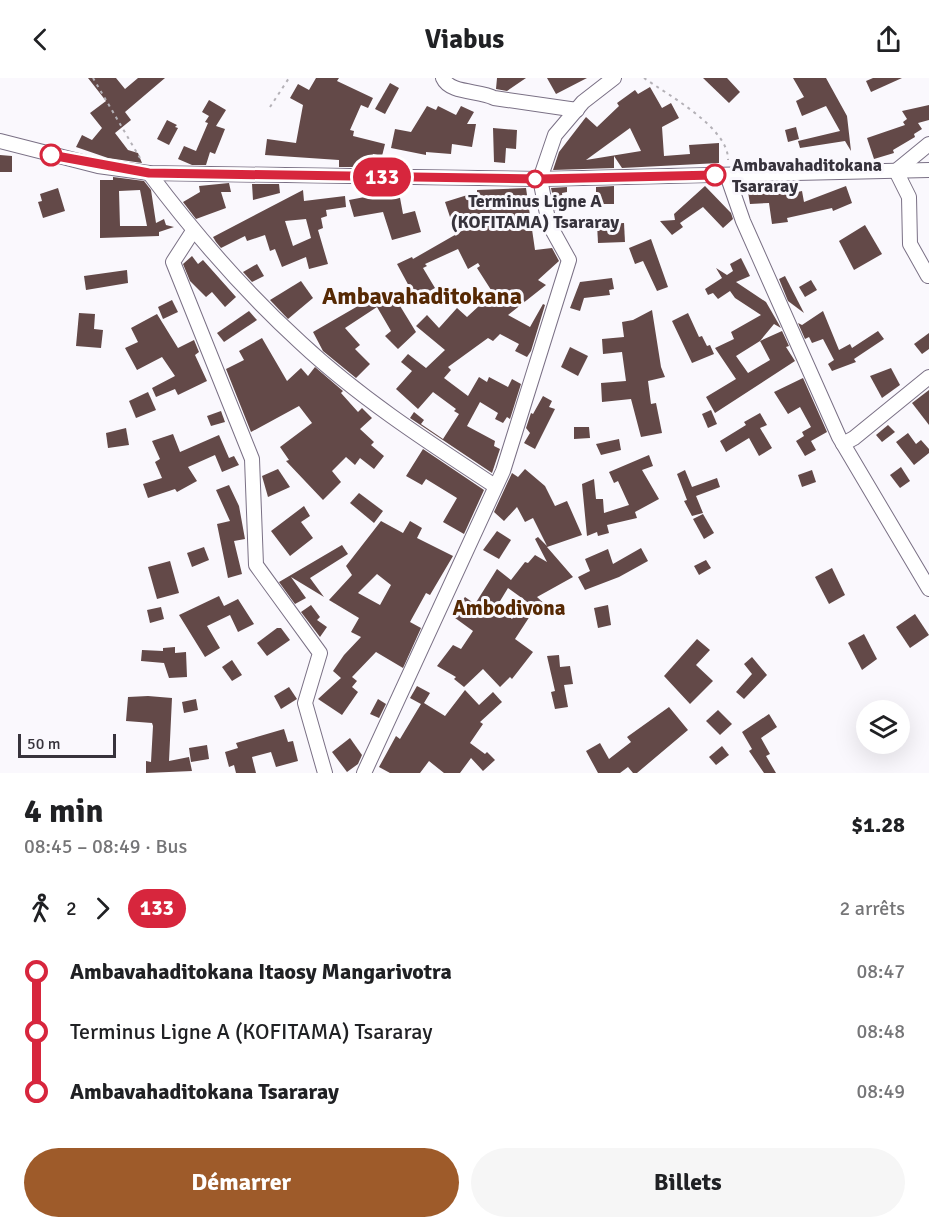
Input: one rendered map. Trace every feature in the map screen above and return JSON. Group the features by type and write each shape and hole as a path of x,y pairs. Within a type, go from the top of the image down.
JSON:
{"street":[{"path":"443,78 451,86 494,98 577,110"},
{"path":"364,773 503,471 570,260 549,224 540,179 555,135 577,110 614,78"},
{"path":"0,141 98,166 149,173 540,179 929,170"},
{"path":"896,171 929,144"},
{"path":"896,171 909,197 910,243 928,276"},
{"path":"149,173 193,231 301,343 400,423 495,486"},
{"path":"727,175 742,221 843,444 929,588"},
{"path":"193,231 172,262 252,459 256,565 320,653 305,703 325,773"},
{"path":"843,444 854,438 929,377"}],"path":[{"path":"93,78 149,173"},
{"path":"270,107 289,78"},
{"path":"644,78 715,129 728,155 727,175"}],"building":[{"path":"88,78 116,78 125,89 138,78 165,78 125,112 131,120 115,133 128,150 138,153 142,163 108,158 76,147 82,135 92,140 102,128 90,113 106,101"},
{"path":"316,78 339,78 337,81 373,98 368,108 361,105 350,130 354,131 353,136 385,144 382,156 373,154 371,166 357,164 357,167 339,167 339,160 265,155 267,139 296,143 303,105 290,98 298,84 309,90"},
{"path":"497,78 526,78 507,91 496,89"},
{"path":"547,78 587,78 556,94"},
{"path":"703,78 727,78 740,92 729,103"},
{"path":"793,78 826,78 847,116 851,151 845,141 800,148 798,141 840,131 826,106 802,116 796,101 804,97"},
{"path":"873,78 902,78 871,92 866,81"},
{"path":"390,83 399,88 385,114 375,109"},
{"path":"650,87 662,108 671,103 679,118 662,127 664,156 690,154 689,145 719,143 719,163 622,168 614,156 614,168 553,170 559,152 586,117 597,127 619,106 617,103 635,90 638,94","holes":["630,128 641,151 586,160"]},
{"path":"209,100 226,110 216,126 225,129 215,154 210,152 206,165 192,165 178,159 184,146 196,151 208,123 205,122 209,116 202,112"},
{"path":"929,105 929,120 918,123 922,129 914,134 915,137 893,150 894,153 874,159 867,138 905,125 903,122 907,119 902,111"},
{"path":"427,106 436,110 438,106 456,115 461,106 474,112 467,124 476,124 472,147 452,144 451,154 426,152 426,155 391,148 395,129 411,132"},
{"path":"167,120 177,125 175,127 178,128 169,145 157,139"},
{"path":"796,127 799,139 788,142 785,130"},
{"path":"493,128 517,130 516,149 506,148 505,163 494,162"},
{"path":"0,155 12,156 12,172 0,172"},
{"path":"113,177 144,181 151,190 156,223 164,219 166,225 174,227 159,232 159,236 100,238 100,180 113,180","holes":["140,190 147,226 120,226 119,191"]},
{"path":"781,182 782,188 791,186 793,193 802,191 804,202 846,186 852,203 833,211 832,208 787,218 788,222 772,224 769,203 750,204 748,192 769,189 771,183"},
{"path":"229,183 231,192 221,192 226,208 196,219 183,202 200,192 199,186"},
{"path":"252,184 279,184 280,193 253,200"},
{"path":"614,186 614,204 596,204 596,187"},
{"path":"705,186 731,213 733,219 723,228 703,207 680,223 683,227 672,235 660,221 675,220 674,214"},
{"path":"398,187 403,214 415,211 421,232 392,240 383,212 354,217 349,200 386,193 386,189"},
{"path":"567,187 567,192 562,193 564,211 556,211 551,188"},
{"path":"58,188 65,211 43,218 38,202 42,201 40,194"},
{"path":"526,188 535,250 552,248 559,261 538,280 546,285 508,315 530,327 543,304 545,305 531,351 527,357 515,351 519,344 500,334 493,341 488,338 448,367 451,370 444,378 468,396 479,377 487,382 489,377 508,387 512,379 521,384 510,419 507,417 503,423 495,419 498,413 480,402 467,426 495,441 494,446 500,449 492,473 410,418 414,412 424,420 421,424 443,439 459,414 454,411 456,409 433,392 418,409 396,389 412,371 401,362 408,354 426,368 445,350 416,326 427,315 439,328 457,308 467,317 493,293 477,268 480,266 478,263 468,269 458,249 425,264 427,266 423,268 435,288 413,300 407,289 410,288 397,264 412,257 413,259 474,224 473,222 483,216 482,213 452,223 445,202 477,192 477,190"},
{"path":"303,190 304,201 345,196 346,207 326,210 327,216 321,218 323,228 318,230 328,264 309,269 306,257 282,267 275,249 270,251 265,235 247,241 245,236 221,248 213,237","holes":["306,219 311,238 293,246 285,221"]},
{"path":"624,223 625,242 598,243 597,224"},
{"path":"865,225 882,254 854,270 839,241"},
{"path":"651,239 668,287 657,291 643,261 635,264 629,248"},
{"path":"192,256 198,264 203,260 236,297 225,307 212,292 206,297 190,281 183,264"},
{"path":"741,258 750,276 736,282 766,302 781,328 774,324 760,341 782,331 789,346 786,347 795,361 715,413 706,397 736,379 715,348 734,339 731,332 761,315 735,298 730,291 718,299 713,293 708,295 705,289 722,278 716,268 727,275 733,271 730,264","holes":["760,341 770,360 748,373 736,356"]},
{"path":"257,264 264,276 252,282 243,272"},
{"path":"127,270 128,283 86,290 84,276"},
{"path":"785,276 804,313 788,301 779,279"},
{"path":"612,278 614,289 609,290 610,295 584,298 580,311 570,308 580,282"},
{"path":"811,280 817,290 805,297 799,287"},
{"path":"301,281 313,298 288,319 270,300"},
{"path":"384,291 392,304 397,301 416,332 398,349 385,336 391,331 377,307 345,328 360,345 355,349 370,364 356,378 323,351 313,332"},
{"path":"172,300 178,312 163,319 158,307"},
{"path":"652,310 661,367 665,377 648,381 651,404 656,403 662,433 641,437 631,399 602,402 601,383 626,381 622,352 603,354 602,339 624,337 622,322 633,320"},
{"path":"249,311 257,320 224,342 217,333"},
{"path":"823,311 839,350 850,344 852,348 878,331 884,339 854,359 856,362 832,371 828,364 834,360 823,339 812,343 809,337 805,339 798,323 802,325"},
{"path":"79,313 95,314 94,329 103,330 101,348 76,346"},
{"path":"688,313 699,337 702,336 707,346 710,345 714,354 692,363 672,321"},
{"path":"157,314 178,348 194,340 199,352 195,355 207,381 178,395 175,389 156,397 152,388 175,376 162,357 137,370 125,348 138,342 131,328"},
{"path":"929,333 929,349 922,354 914,344"},
{"path":"262,338 287,381 301,368 308,376 315,367 343,391 341,393 358,412 362,408 372,418 360,429 374,442 371,445 384,456 374,469 360,458 355,465 346,457 332,471 341,482 323,500 286,461 289,460 280,447 312,423 299,406 251,432 226,369 244,360 239,351"},
{"path":"570,347 588,356 578,376 561,367"},
{"path":"891,368 900,385 882,398 870,376"},
{"path":"803,378 827,432 811,441 816,450 805,456 796,441 804,436 802,432 811,427 800,407 788,414 774,392"},
{"path":"929,390 929,425 912,403"},
{"path":"148,392 156,410 136,418 129,401"},
{"path":"543,396 552,401 549,407 555,409 535,449 524,443 530,433 526,428 531,413 533,414"},
{"path":"711,410 717,424 708,428 702,414"},
{"path":"221,411 225,422 211,426 207,416"},
{"path":"760,413 767,425 760,428 772,448 759,456 749,438 726,452 720,441 746,425 744,422"},
{"path":"888,425 895,432 882,442 876,435"},
{"path":"574,427 589,427 590,438 574,439"},
{"path":"126,428 129,445 108,448 106,433"},
{"path":"908,433 916,444 921,440 929,449 929,453 914,465 896,442"},
{"path":"173,434 180,452 219,435 229,458 234,456 239,465 222,472 215,455 188,467 197,481 177,492 175,489 148,498 143,484 162,478 155,462 160,459 152,441"},
{"path":"619,439 621,450 601,455 596,444"},
{"path":"423,449 484,490 464,534 443,522 457,498 426,479 422,485 406,476"},
{"path":"649,455 653,466 642,470 659,499 635,512 637,518 607,525 609,533 598,536 597,532 587,536 582,484 594,479 596,499 603,499 604,513 629,505 618,481 614,483 609,472"},
{"path":"901,467 910,481 900,488 890,475"},
{"path":"278,469 290,487 268,497 262,476"},
{"path":"525,469 545,486 555,506 567,501 582,535 547,547 573,577 537,597 549,608 530,616 515,639 533,652 512,679 510,677 500,687 483,669 464,687 454,679 456,677 437,666 453,645 461,649 473,631 451,615 465,597 475,604 497,569 511,580 525,562 528,563 535,555 547,562 535,539 538,537 547,546 533,518 525,522 517,507 504,521 494,512 512,473 518,477","holes":["508,588 526,601 512,619 497,606"]},
{"path":"685,470 692,487 717,478 720,487 696,496 703,513 692,516 684,501 687,500 677,474"},
{"path":"812,470 816,482 802,487 798,475"},
{"path":"229,485 239,506 245,539 234,541 242,574 228,578 217,524 230,521 216,490"},
{"path":"359,493 383,511 374,523 350,503"},
{"path":"304,506 310,516 301,522 313,538 290,556 271,531"},
{"path":"703,514 714,533 704,539 693,519"},
{"path":"381,521 403,533 410,521 422,528 417,538 453,556 430,595 426,593 410,622 421,628 403,668 376,652 352,677 357,681 352,687 358,692 342,715 318,699 341,678 333,671 361,637 351,632 359,618 329,600 352,575 346,566","holes":["377,574 391,585 380,605 358,593"]},
{"path":"497,531 511,540 499,559 483,550"},
{"path":"342,545 348,554 310,578 324,597 291,577 306,598 295,604 279,582"},
{"path":"204,547 209,560 192,567 187,553"},
{"path":"641,548 648,561 619,577 585,590 578,577 590,571 585,559 608,549 613,564"},
{"path":"706,560 711,568 699,575 694,566"},
{"path":"170,561 179,593 157,599 148,567"},
{"path":"832,568 845,595 829,604 815,577"},
{"path":"219,596 224,606 238,599 254,624 238,632 230,615 207,626 220,648 205,657 179,615"},
{"path":"311,605 320,617 317,620 327,627 320,637 301,612"},
{"path":"608,605 611,625 598,628 594,608"},
{"path":"161,607 164,619 150,623 147,610"},
{"path":"915,614 929,635 910,648 896,627"},
{"path":"277,628 281,628 290,640 267,656 257,643"},
{"path":"864,634 877,659 862,670 848,643"},
{"path":"697,639 710,650 696,665 713,681 690,704 664,676"},
{"path":"175,647 175,653 186,652 187,677 169,678 164,663 141,661 142,650 163,651 163,648"},
{"path":"559,655 560,667 570,666 573,684 564,685 568,707 555,709 551,692 555,691 547,656"},
{"path":"752,657 767,675 744,699 736,692 752,674 744,664"},
{"path":"232,660 242,675 232,681 222,667"},
{"path":"417,686 430,693 424,703 445,716 465,690 479,705 493,692 502,702 480,722 483,724 470,743 485,754 487,752 495,760 483,771 471,758 460,773 444,773 429,761 420,773 390,773 379,767 396,736 400,739 421,704 410,698"},
{"path":"289,687 297,699 281,709 274,696"},
{"path":"128,697 172,698 169,761 189,757 192,771 146,773 146,761 151,762 152,723 126,721"},
{"path":"196,699 198,710 184,713 182,702"},
{"path":"378,699 386,704 379,718 370,714"},
{"path":"669,707 688,730 637,773 633,773 628,767 620,773 598,773 586,751 600,743 609,759 631,742 627,737"},
{"path":"718,710 732,724 720,735 706,721"},
{"path":"769,714 777,727 761,738 770,754 766,756 776,773 764,773 749,751 752,749 742,732"},
{"path":"284,729 288,742 293,741 298,761 276,767 271,752 252,757 256,773 236,773 234,765 229,767 225,752 238,748 236,743"},
{"path":"350,738 362,755 358,764 347,772 332,752"},
{"path":"207,745 209,759 191,762 189,748"},
{"path":"722,746 729,755 716,765 709,757"}],"bus line":[{"name":"133","path":"51,155 98,166 149,173 540,179 715,175"}],"place":[{"name":"Ambavahaditokana Tsararay","path":"715,175"},
{"name":"Terminus Ligne A (KOFITAMA) Tsararay","path":"535,179"}],"district":[{"name":"Ambavahaditokana","path":"422,296"},
{"name":"Ambodivona","path":"509,608"}]}
